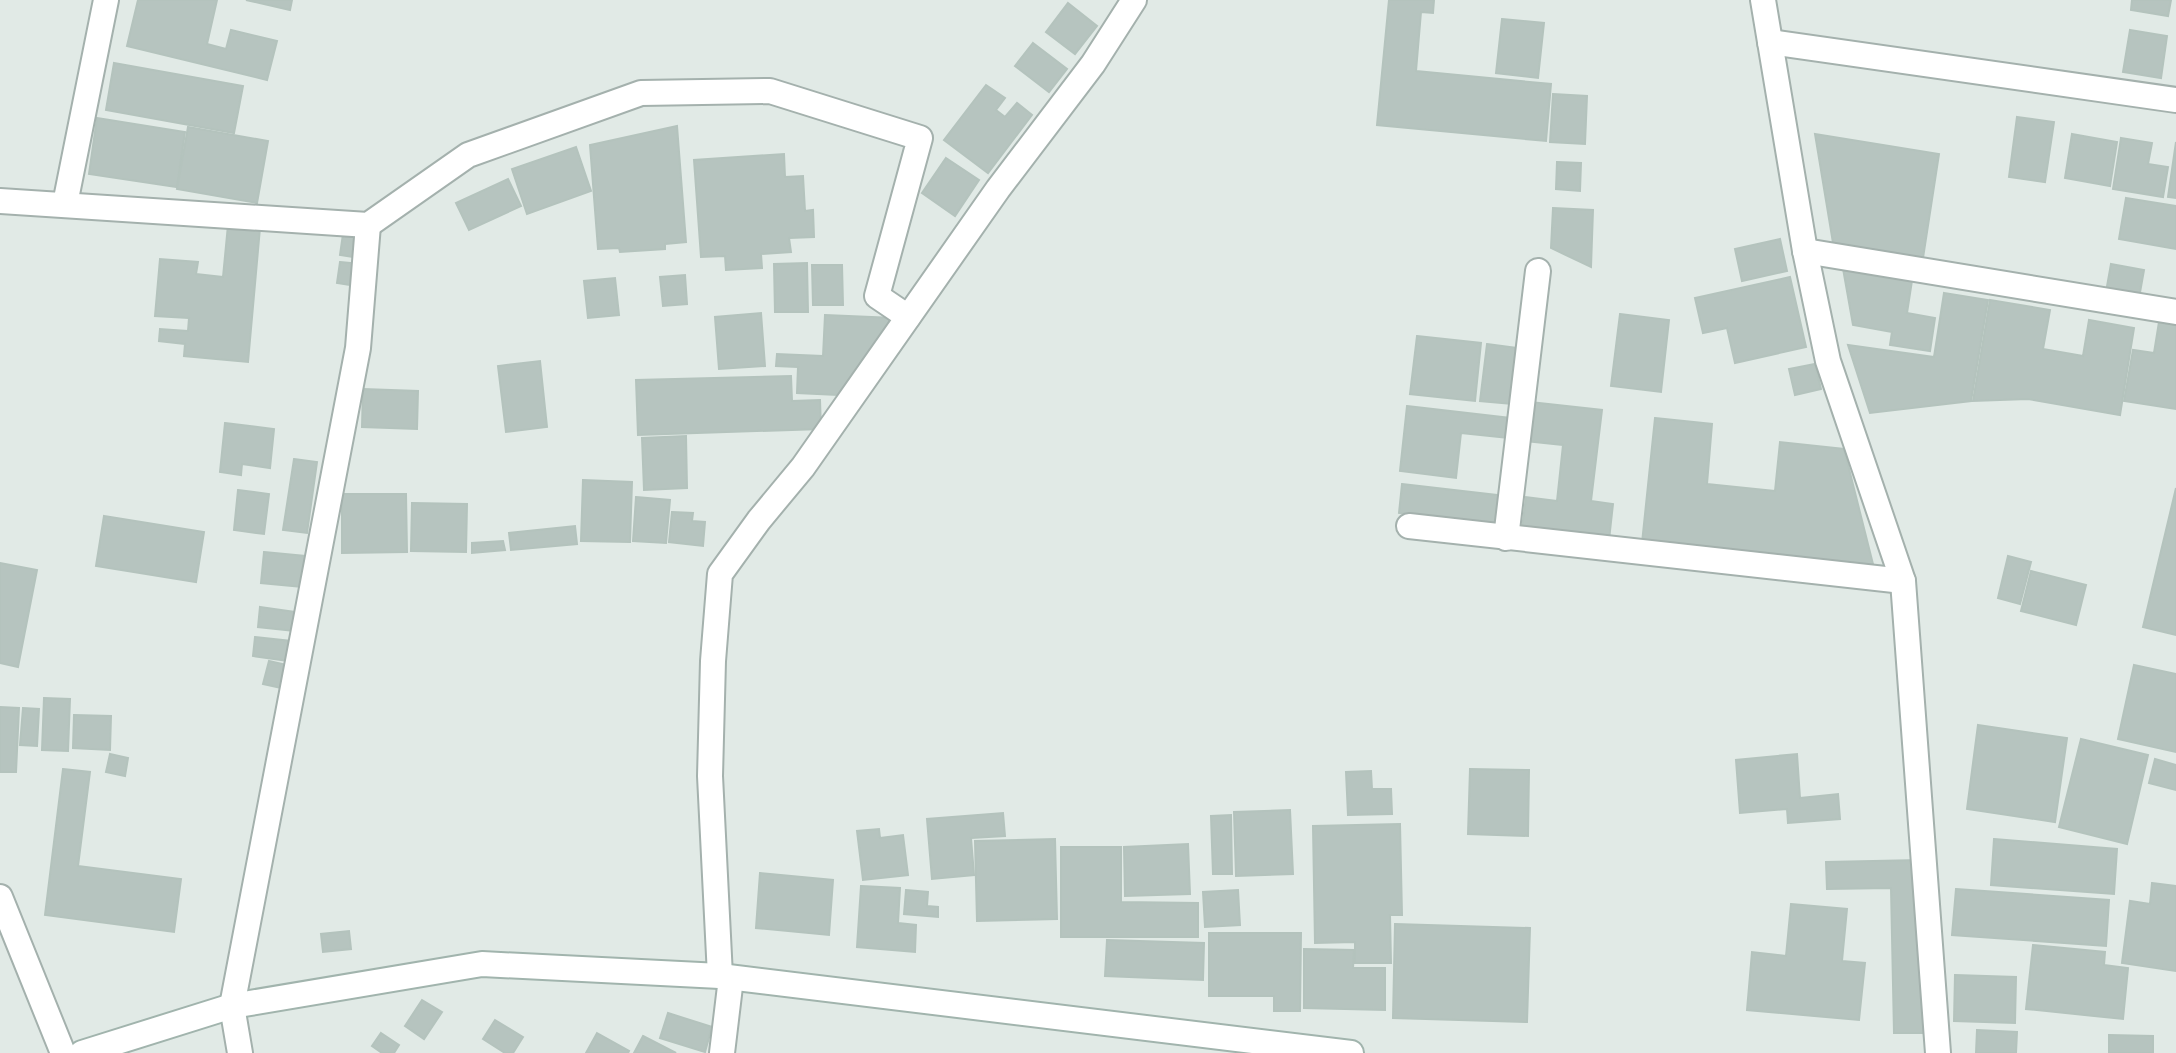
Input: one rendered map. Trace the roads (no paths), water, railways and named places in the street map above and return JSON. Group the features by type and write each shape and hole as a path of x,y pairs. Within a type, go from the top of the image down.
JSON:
{"street":[{"path":"65,204 106,0"},
{"path":"722,1053 725,977 710,776 713,661 720,574 803,467 998,189 1093,64 1134,0"},
{"path":"1763,0 1805,251 1828,361 1903,581 1938,1053"},
{"path":"1770,42 2176,100"},
{"path":"0,201 368,225 468,155 641,93 770,91 920,138 877,296 908,317"},
{"path":"240,1053 232,1006 358,348 368,225"},
{"path":"1805,251 2176,312"},
{"path":"1506,538 1538,271"},
{"path":"1409,526 1903,581"},
{"path":"0,897 63,1053"},
{"path":"82,1053 232,1006 482,964 725,977 1351,1053"}]}
